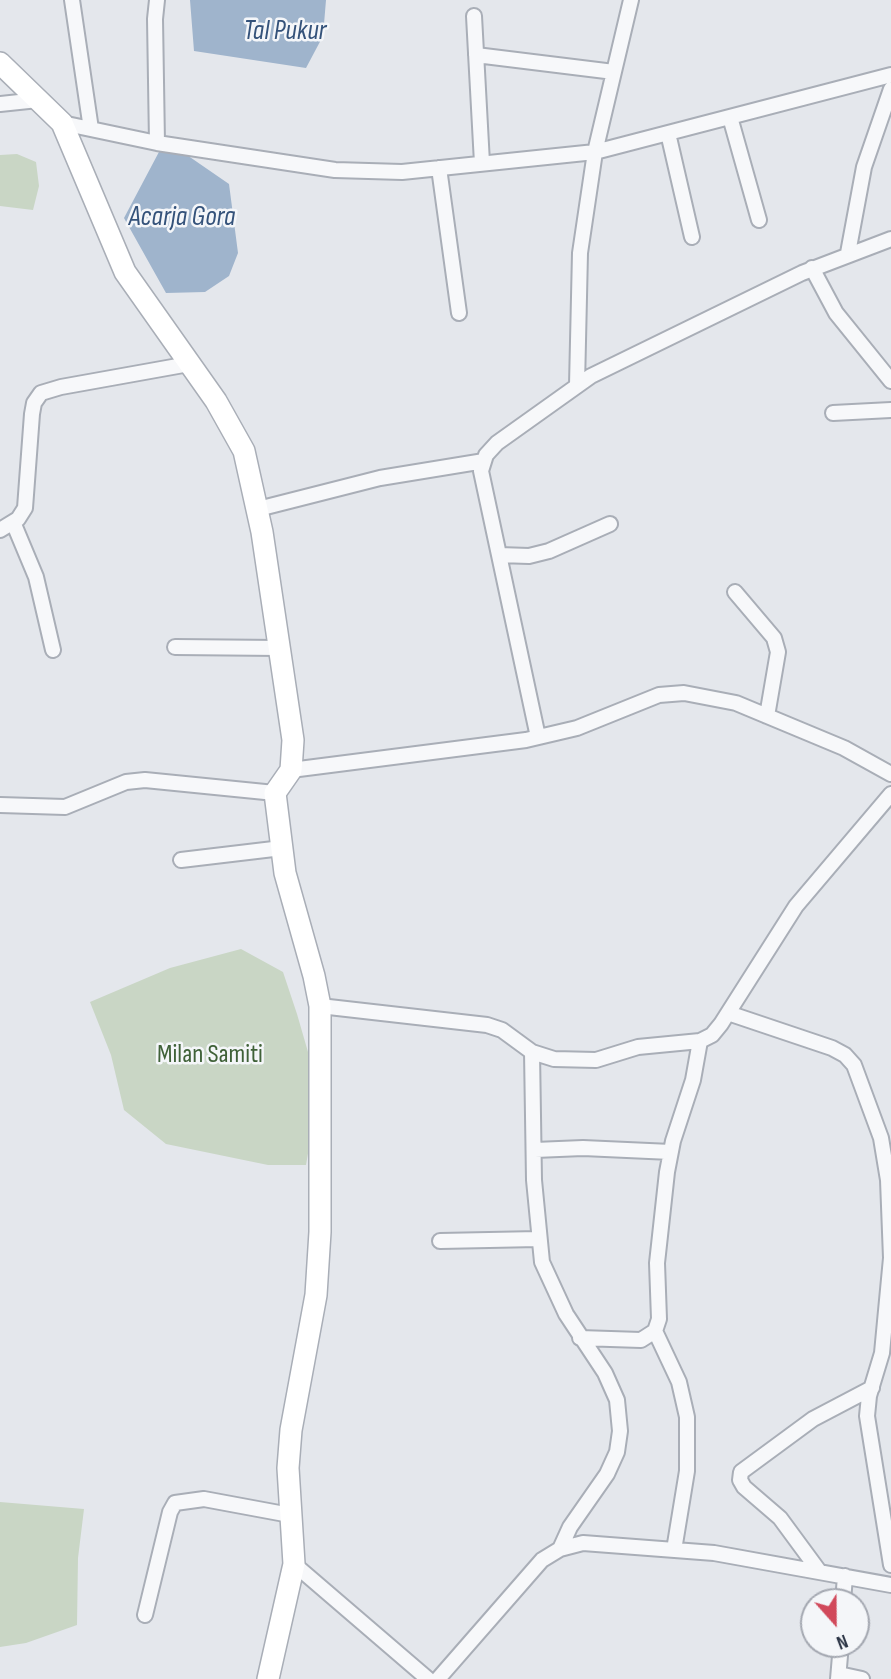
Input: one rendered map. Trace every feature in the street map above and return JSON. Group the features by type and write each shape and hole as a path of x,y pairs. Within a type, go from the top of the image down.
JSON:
{"street":[{"path":"72,0 91,129"},
{"path":"157,0 157,143"},
{"path":"577,385 580,253 595,152 631,0"},
{"path":"474,16 482,163"},
{"path":"476,55 614,72"},
{"path":"0,63 62,123 125,272 216,401 244,451 258,509 293,740 291,769 275,793 285,873 320,1006 320,1233 316,1295 291,1430 288,1468 294,1564 268,1679"},
{"path":"62,123 157,143 367,173 595,152 891,75"},
{"path":"848,253 863,167 891,89"},
{"path":"0,104 38,100"},
{"path":"730,117 760,220"},
{"path":"668,132 692,237"},
{"path":"439,168 459,313"},
{"path":"538,737 481,471 484,461 497,443 577,385 812,268 891,239"},
{"path":"812,268 836,313 891,380"},
{"path":"52,650 36,577 6,526 25,508 34,402 41,393 61,387 189,364"},
{"path":"833,413 891,410"},
{"path":"258,509 380,478 484,461"},
{"path":"499,555 529,556 549,551 610,524"},
{"path":"735,592 774,638 778,652 767,716"},
{"path":"175,647 279,648"},
{"path":"291,769 485,747 538,737 605,719 659,695 684,693 723,700 767,716 844,748 891,774"},
{"path":"0,805 65,807 126,782 145,780 275,793"},
{"path":"320,1006 487,1025 502,1030 532,1052 554,1059 596,1060 638,1047 700,1041 712,1035 728,1013 796,906 891,794"},
{"path":"181,860 282,848"},
{"path":"728,1013 832,1048 854,1065 875,1120 888,1180 891,1258 884,1369 872,1388 867,1416 891,1565"},
{"path":"580,1338 641,1340 655,1331 659,1319 657,1263 671,1152 693,1080 700,1041"},
{"path":"532,1052 538,1239 548,1281 580,1338 605,1373 617,1400 620,1431 617,1452 607,1474 570,1527 560,1549"},
{"path":"535,1150 583,1148 671,1152"},
{"path":"440,1241 538,1239"},
{"path":"655,1331 679,1382 687,1417 687,1472 674,1550"},
{"path":"819,1571 780,1518 744,1487 740,1480 741,1472 813,1419 872,1388"},
{"path":"145,1615 170,1512 175,1503 204,1499 290,1515"},
{"path":"438,1679 542,1560 560,1549 583,1543 714,1553 891,1585"},
{"path":"294,1564 428,1679"},
{"path":"844,1588 845,1576"},
{"path":"840,1658 838,1676 862,1679"}],"green space":[{"path":"17,154 36,162 39,186 33,210 0,206 0,155"},
{"name":"Milan Samiti","path":"241,949 283,972 297,1014 319,1090 306,1165 268,1165 166,1144 124,1110 111,1055 90,1002 170,968"},
{"path":"0,1502 84,1509 78,1558 77,1625 26,1643 0,1647"}],"water":[{"name":"Tal Pukur","path":"190,0 326,0 323,36 306,68 194,51"},
{"name":"Acarja Gora","path":"160,150 184,153 229,184 238,253 229,276 205,292 166,293 124,218"}]}
